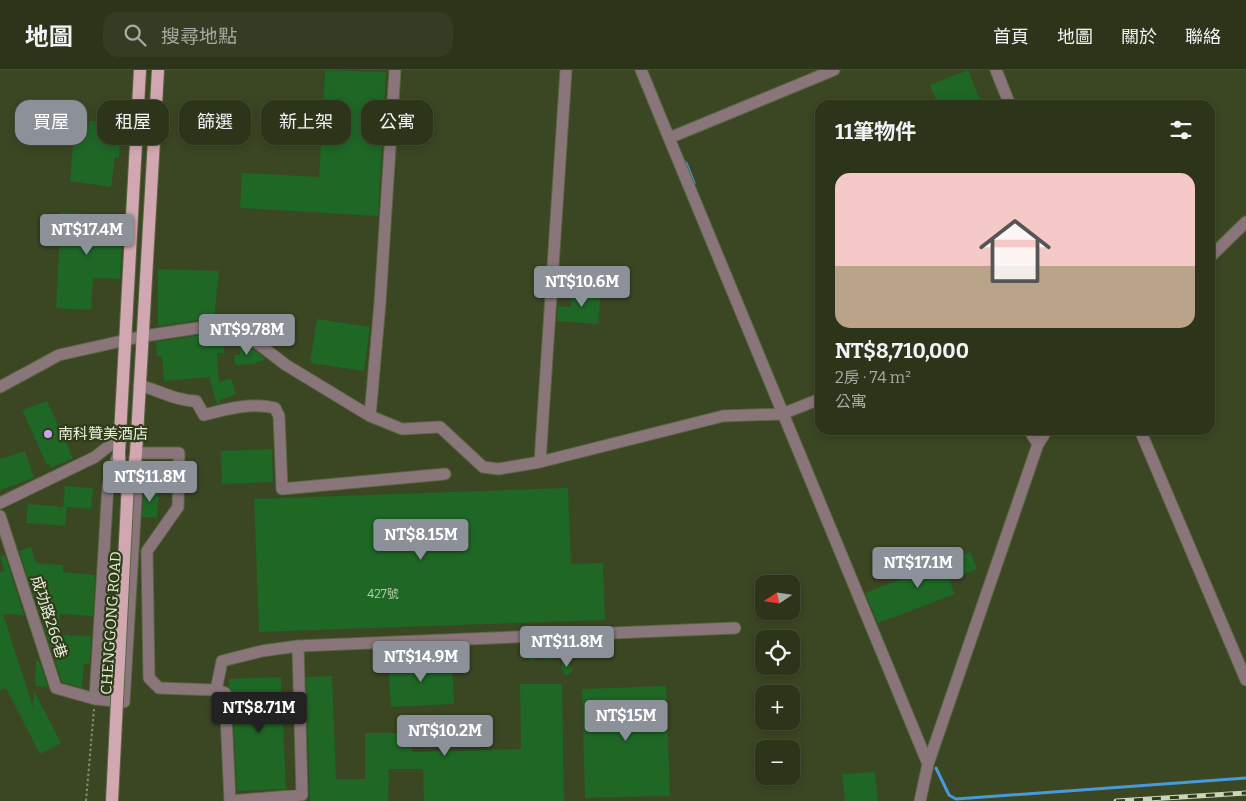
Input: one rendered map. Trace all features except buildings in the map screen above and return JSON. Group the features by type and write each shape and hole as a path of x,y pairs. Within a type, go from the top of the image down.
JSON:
{"main road":[{"name":"CHENGGONG ROAD","path":"140,70 127,340 119,453 120,473 128,482 134,470 136,453 158,70"},
{"path":"112,801 128,482"}],"street":[{"path":"370,416 380,302 395,70"},
{"path":"540,462 566,70"},
{"path":"641,70 928,764"},
{"path":"669,138 810,74 834,70"},
{"path":"996,70 1008,100"},
{"path":"1215,252 1246,222"},
{"path":"0,387 59,355 144,336 218,325 240,330 286,365 370,416 402,429 440,426 483,467 498,469 540,462 724,416 782,414 815,401"},
{"path":"139,384 162,391 182,401 196,401 204,415 223,410 264,405 275,408 279,416 282,490 445,474"},
{"path":"1032,435 1038,444"},
{"path":"920,801 928,764 1038,444 1044,435"},
{"path":"1142,435 1246,680"},
{"path":"0,503 95,457 120,437"},
{"path":"136,453 179,452 178,507 147,551 149,678 159,688 216,690 225,693 230,800 302,795 298,646"},
{"name":"CHENGGONG ROAD","path":"119,453 108,486 95,699 124,702 137,483 136,453"},
{"name":"成功路266巷","path":"0,516 56,688 95,699"},
{"path":"216,690 222,661 262,651 298,646 735,628"}],"path":[{"path":"86,801 95,699"}],"waterway":[{"path":"686,163 694,183"},
{"path":"936,768 949,795 956,799 1246,778"}],"railway":[{"path":"1116,801 1246,793"}],"place":[{"name":"南科贊美酒店","path":"48,434"}]}
